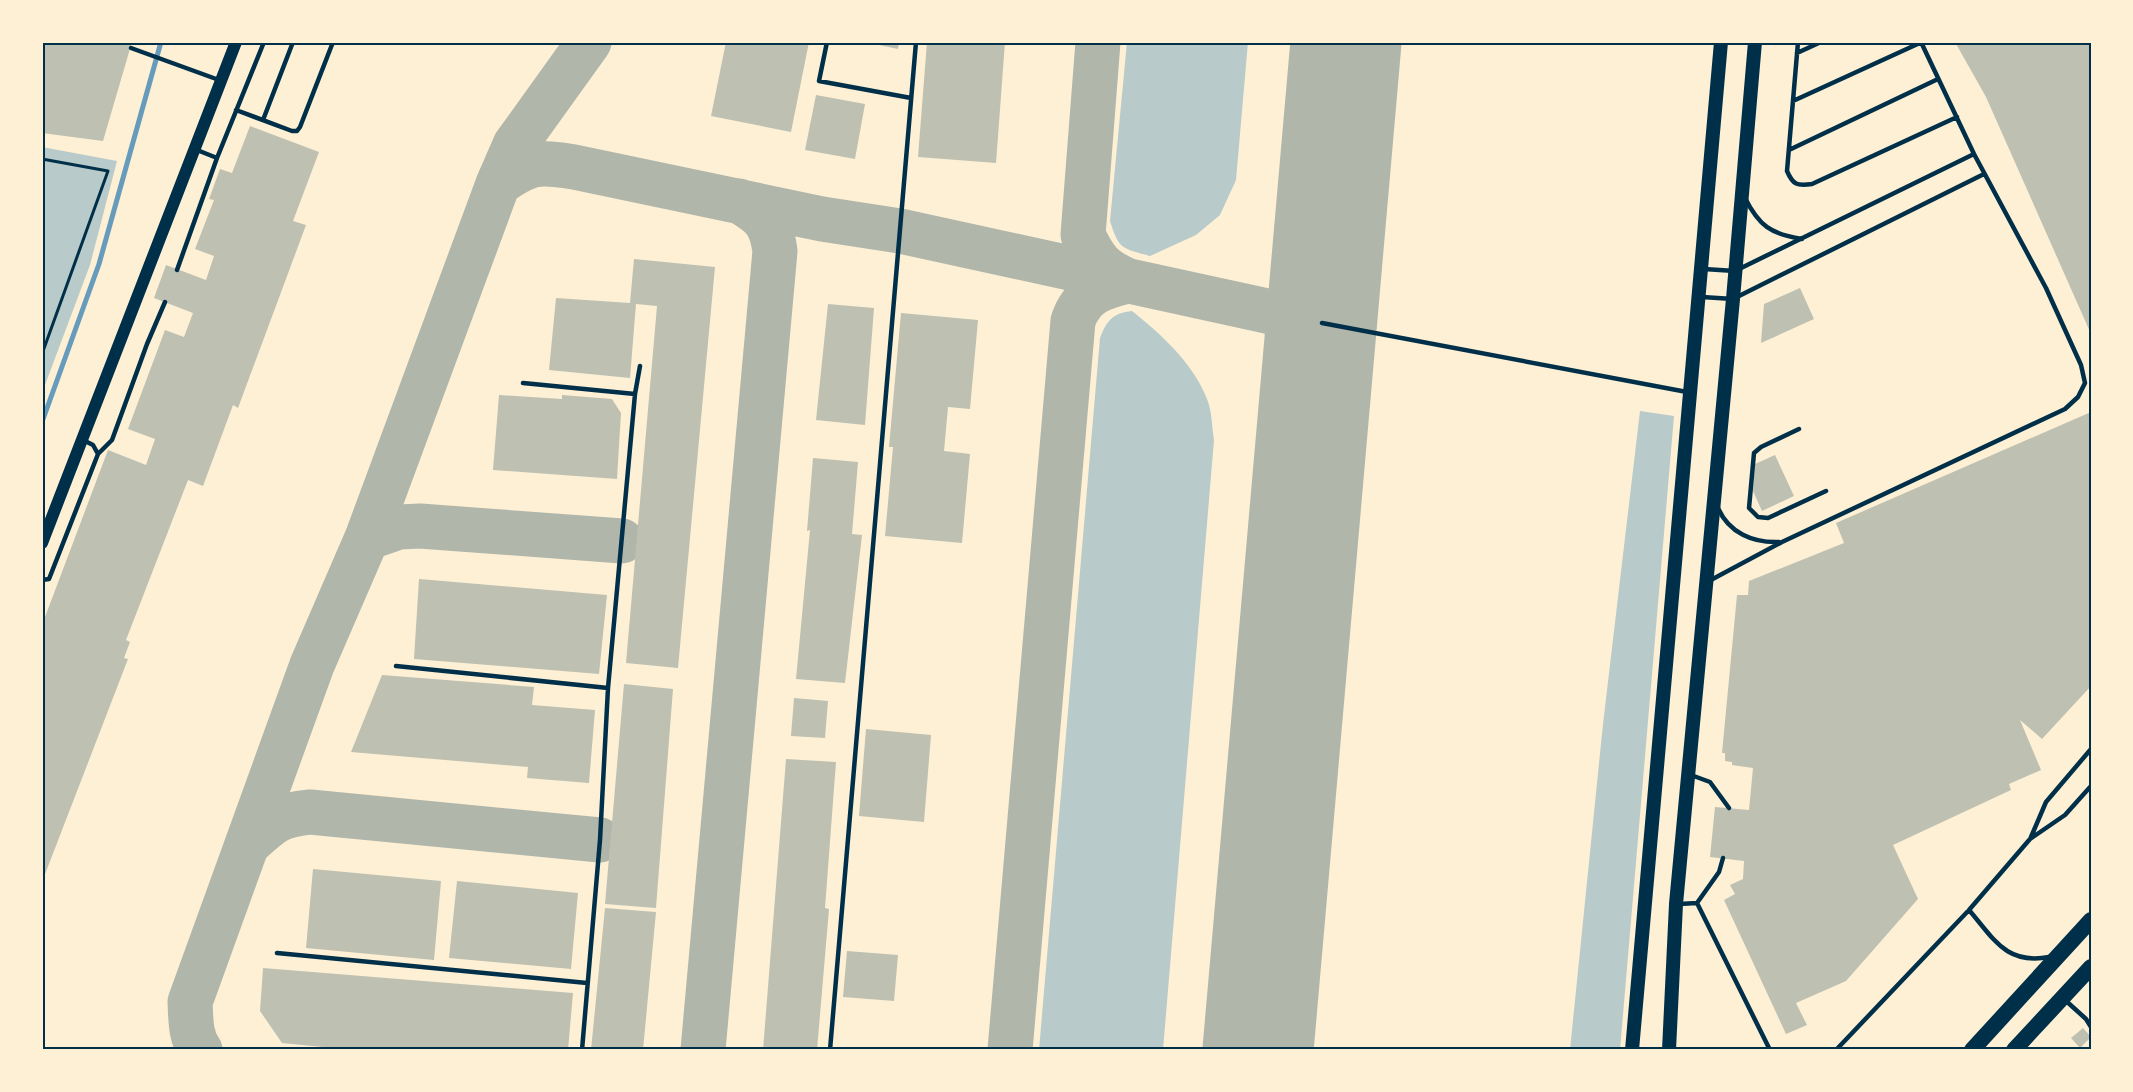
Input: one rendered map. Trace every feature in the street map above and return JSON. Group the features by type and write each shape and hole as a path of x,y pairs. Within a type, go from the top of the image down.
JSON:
{"highway":[{"path":"1972,1050 2091,920"},
{"path":"2014,1050 2091,967"}],"main road":[{"path":"42,543 236,42"},
{"path":"1632,1050 1721,42"},
{"path":"1669,1050 1676,904 1736,271 1755,42"}],"lane":[{"path":"177,270 217,158 264,42"},
{"path":"263,120 293,42"},
{"path":"236,110 297,131 333,42"},
{"path":"827,42 819,81 910,98"},
{"path":"830,1050 916,42"},
{"path":"1798,42 1787,171 1792,183 1799,186 1812,184 1957,117"},
{"path":"1797,53 1821,42"},
{"path":"1706,583 1782,542 2065,409 2078,397 2085,382 2081,365 2046,288 1984,174 1922,42 1793,101"},
{"path":"131,48 221,81"},
{"path":"1789,150 1938,79"},
{"path":"195,149 217,158"},
{"path":"1701,269 1736,271 1974,154"},
{"path":"1699,296 1733,298 1984,174"},
{"path":"1742,192 1758,220 1784,236 1802,239"},
{"path":"42,580 49,579 98,454 112,440 165,302"},
{"path":"1322,323 1690,393"},
{"path":"582,1050 600,840 608,688 635,394 640,366"},
{"path":"523,383 635,394"},
{"path":"1799,429 1761,447 1754,453 1749,508 1758,517 1768,518 1826,491"},
{"path":"83,440 93,445 98,454"},
{"path":"1714,498 1721,515 1732,528 1747,538 1764,543 1782,542"},
{"path":"396,666 608,688"},
{"path":"2030,839 2046,802 2091,749"},
{"path":"1688,774 1710,782 1729,808"},
{"path":"1836,1050 1969,910 2030,839 2065,815 2091,786"},
{"path":"1697,903 1719,872 1723,858"},
{"path":"1676,904 1697,903"},
{"path":"1697,903 1770,1050"},
{"path":"1969,910 2013,957 2036,960 2057,956"},
{"path":"276,953 587,983"},
{"path":"2063,998 2086,1019 2091,1027"}],"path":[{"path":"42,159 108,171 42,354"}],"shaded area":[{"path":"1127,42 1248,42 1236,180 1220,215 1196,235 1150,256 1127,249 1119,243 1110,221"},
{"path":"42,147 117,161 90,265 42,393"},
{"path":"1132,311 1176,350 1194,373 1209,404 1214,440 1163,1050 1039,1050 1100,338 1105,326 1112,318"},
{"path":"1640,411 1674,416 1620,1050 1570,1050 1603,724"}],"building":[{"path":"42,42 132,42 103,141 42,133"},
{"path":"726,42 809,42 791,132 711,116"},
{"path":"865,42 899,42 898,49"},
{"path":"927,42 1005,42 996,163 918,157"},
{"path":"1955,42 2091,42 2091,334 1986,97"},
{"path":"816,95 865,104 855,159 805,150"},
{"path":"250,126 319,152 293,221 306,225 238,408 233,405 203,486 188,480 126,640 130,642 124,658 128,659 42,882 42,625 108,450 146,465 155,439 128,429 165,330 184,337 193,313 154,298 166,265 206,280 214,256 195,249 214,200 209,199 220,169 232,173"},
{"path":"634,259 715,267 678,668 626,663 657,306 636,304 630,378 549,370 556,298 630,303"},
{"path":"1800,288 1814,319 1761,343 1764,304"},
{"path":"828,304 874,308 865,425 816,420"},
{"path":"901,313 978,320 970,409 948,407 944,451 970,454 962,543 885,536 893,447 889,447"},
{"path":"499,395 562,399 562,395 612,399 621,413 617,479 493,470"},
{"path":"2091,412 2091,686 2042,739 2020,720 2041,770 2009,784 2011,790 1893,845 1918,899 1846,981 1796,1003 1807,1025 1786,1034 1724,900 1735,894 1730,885 1743,879 1744,861 1710,857 1715,807 1749,810 1753,768 1732,765 1732,762 1725,761 1725,753 1722,753 1737,595 1748,595 1749,581 1844,543 1836,523"},
{"path":"1775,455 1794,496 1762,511 1753,491 1755,464"},
{"path":"813,458 858,462 852,534 862,535 845,683 796,679 810,530 807,531"},
{"path":"419,579 607,595 599,674 414,659"},
{"path":"382,675 534,687 532,705 595,710 589,783 527,778 528,767 351,752"},
{"path":"624,684 673,689 656,908 605,904"},
{"path":"794,698 828,701 825,738 791,736"},
{"path":"866,729 931,735 924,822 859,816"},
{"path":"786,759 836,762 825,908 829,909 817,1050 763,1050"},
{"path":"313,869 441,881 434,960 306,948"},
{"path":"457,881 578,893 571,969 449,958"},
{"path":"605,908 656,912 643,1050 591,1050"},
{"path":"847,951 898,955 894,1001 843,997"},
{"path":"263,968 573,993 568,1050 353,1050 282,1043 260,1011"},
{"path":"2083,1028 2091,1037 2080,1048 2071,1038"}],"waterway":[{"path":"42,422 99,264 161,42"}],"taxiway":[{"path":"200,1050 193,1033 190,1002 312,665 367,538 498,184 515,145 589,42"},
{"path":"1098,42 1083,235 1100,263 1128,281"},
{"path":"498,184 518,171 534,165 551,164 574,167 822,219 900,231 1322,323"},
{"path":"703,1050 775,251 771,233 765,221 755,211 739,201"},
{"path":"1010,1050 1073,321 1087,298 1101,289 1128,281"},
{"path":"367,538 399,527 420,526 622,541"},
{"path":"249,843 276,821 290,815 310,812 600,840"}],"runway":[{"path":"1258,1050 1346,42"}]}
